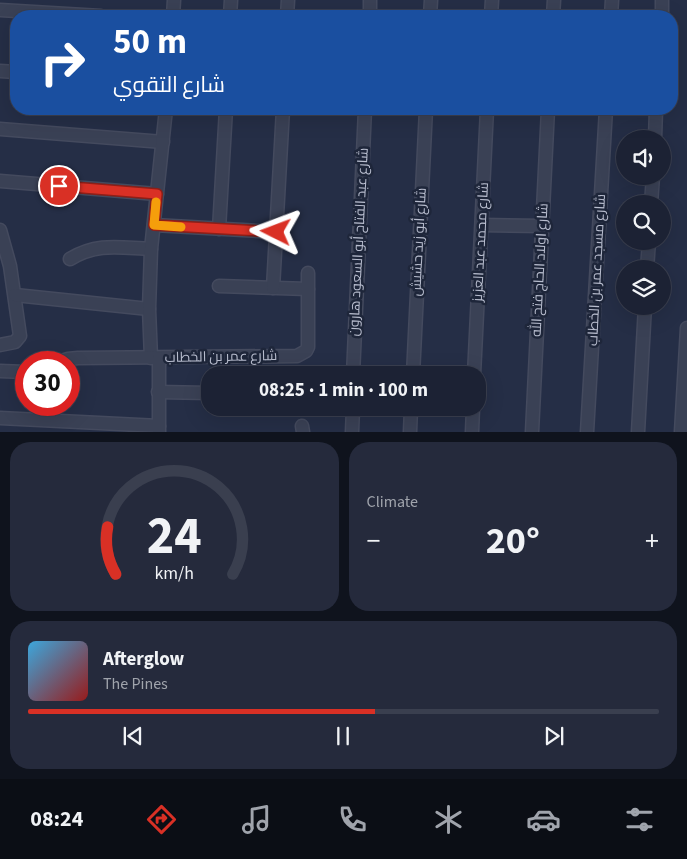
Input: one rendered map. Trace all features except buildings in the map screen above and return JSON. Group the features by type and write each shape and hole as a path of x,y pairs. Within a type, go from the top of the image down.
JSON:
{"street":[{"path":"0,10 37,6 63,10"},
{"path":"0,418 159,429 158,392 149,309 151,249 165,115"},
{"path":"219,229 226,115"},
{"path":"273,288 283,115"},
{"name":"شارع عبد الفتاح أبو السعود هارون","path":"353,366 365,115"},
{"name":"شارع أبو زيد حشيش","path":"413,366 426,115"},
{"name":"شارع محمد عبد العزيز","path":"474,366 487,115"},
{"name":"شارع اولاد الحاج فتح الله","path":"532,432 548,115"},
{"name":"شارع مسجد عمر بن الخطاب","path":"588,432 606,115"},
{"path":"655,130 656,115"},
{"path":"0,129 163,142"},
{"path":"0,181 157,194"},
{"path":"154,225 276,232"},
{"path":"482,225 542,226"},
{"path":"0,230 10,266 20,336 15,342 0,345"},
{"path":"70,259 82,252 96,248 151,249"},
{"name":"شارع عمر بن الخطاب","path":"80,358 297,356 302,354 308,347 308,273"},
{"path":"219,286 308,288"},
{"path":"15,295 149,309"},
{"path":"638,432 644,315"},
{"path":"681,432 687,328"},
{"path":"0,371 15,372"},
{"path":"158,392 201,393"},
{"path":"352,432 353,416"},
{"path":"410,432 411,416"},
{"path":"472,432 473,416"}],"slow traffic":[{"path":"156,202 154,225 181,227"}],"route":[{"path":"59,186 157,194 154,225 276,232"}]}
